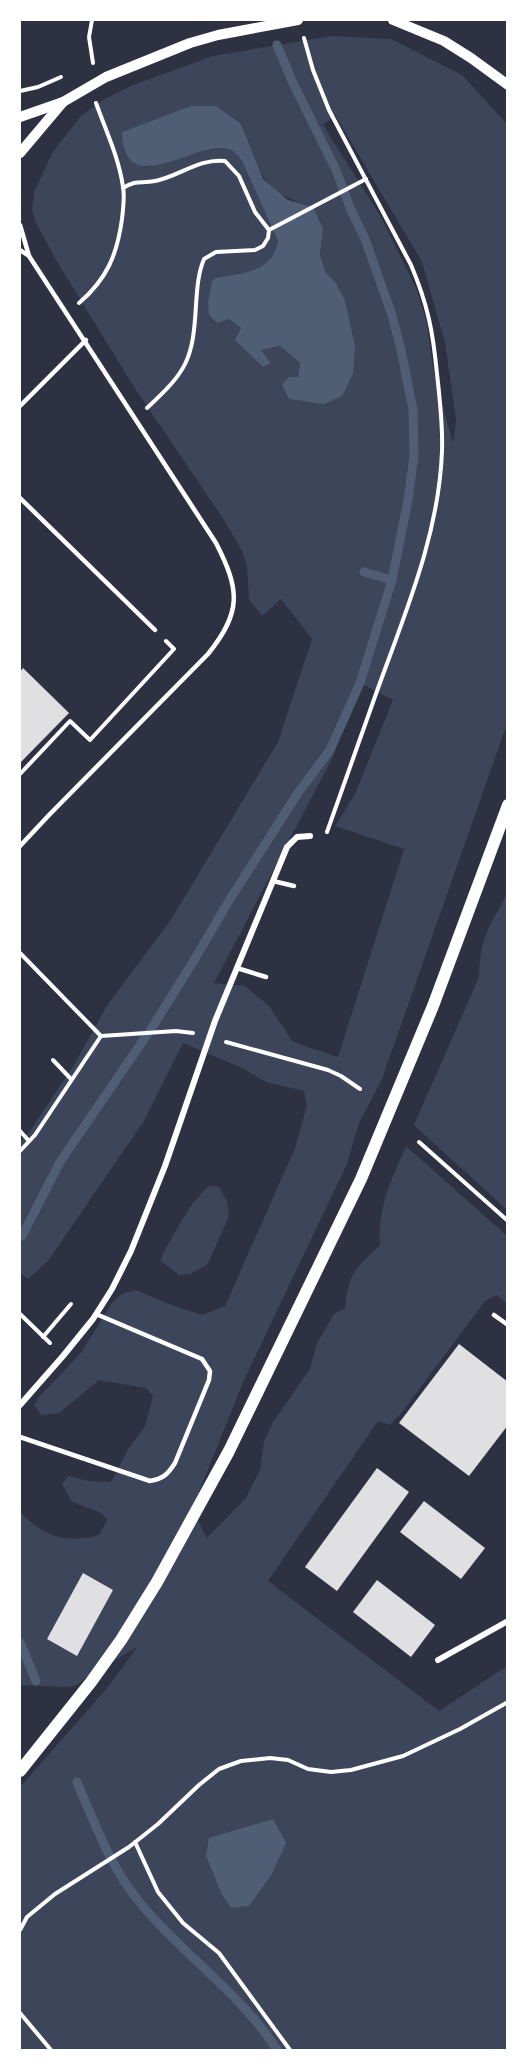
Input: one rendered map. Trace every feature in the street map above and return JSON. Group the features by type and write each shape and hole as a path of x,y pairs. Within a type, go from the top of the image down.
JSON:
{"main road":[{"path":"20,1771 84,1691 121,1640 157,1582 229,1451 361,1179 434,1006 507,805"}],"street":[{"path":"393,20 444,41 507,85"},
{"path":"20,117 63,102 90,86 149,58 190,43 218,35 300,24"},
{"path":"20,153 63,102"},
{"path":"20,1406 96,1314 122,1271 143,1223 210,1037 273,881 289,844 300,836 310,836"},
{"path":"438,1660 507,1621"}],"lane":[{"path":"20,225 29,256 86,340 216,543 227,564 234,594 231,620 223,636 208,654 20,846"},
{"path":"20,250 29,256"},
{"path":"20,406 86,340"},
{"path":"20,498 155,630"},
{"path":"273,881 294,886"},
{"path":"237,968 266,976"},
{"path":"20,1437 150,1481 159,1480 168,1474 175,1463 209,1380 208,1366 202,1359 181,1349 96,1314"},
{"path":"494,1315 507,1324"}],"path":[{"path":"92,20 89,37 94,64"},
{"path":"300,24 310,62 322,94 411,265 429,311 439,392 442,452 433,519 410,604 325,841 310,836"},
{"path":"68,314 89,295 114,259 120,231 123,188 116,157 90,86"},
{"path":"123,188 133,181 154,182 207,161 225,161 239,176 255,212 269,230 268,238 263,246 255,250 216,252 204,259 197,289 194,336 190,353 180,375 136,418"},
{"path":"269,230 366,179"},
{"path":"20,774 70,721 90,740 174,649 155,630"},
{"path":"20,953 101,1036 186,1032 328,1070 360,1089"},
{"path":"20,1151 101,1036"},
{"path":"53,1059 71,1079"},
{"path":"20,1131 29,1141"},
{"path":"418,1142 507,1221"},
{"path":"43,1336 71,1304"},
{"path":"20,1314 63,1356"},
{"path":"20,1930 27,1917 55,1894 129,1847 219,1769 241,1761 270,1758 288,1760 309,1769 331,1772 351,1770 403,1756 460,1729 507,1702"},
{"path":"135,1842 158,1892 183,1923 219,1953 290,2050"},
{"path":"20,2013 51,2050"}],"shaded area":[{"path":"331,36 391,39 462,75 507,124 507,724 382,1079 359,1123 347,1164 244,1380 192,1509 207,1538 246,1498 260,1470 264,1441 273,1422 310,1369 317,1343 334,1314 345,1308 351,1278 380,1245 383,1206 406,1146 507,1236 507,1304 497,1295 485,1301 403,1411 390,1425 378,1421 268,1581 439,1711 507,1666 507,2050 20,2050 20,1787 108,1687 137,1647 77,1685 67,1687 20,1685 20,1512 47,1533 56,1536 75,1539 99,1535 108,1519 99,1512 72,1502 62,1484 69,1476 89,1481 111,1482 128,1449 145,1426 153,1396 146,1388 99,1380 59,1413 41,1415 34,1405 81,1353 113,1301 124,1293 136,1290 202,1315 225,1306 295,1148 307,1105 304,1091 266,1082 242,1068 183,1043 144,1121 48,1261 28,1279 20,1273 20,1142 30,1131 74,1065 106,1007 172,918 278,742 312,639 281,599 262,616 249,599 247,566 241,549 134,387 56,260 36,223 32,209 35,190 52,153 81,116 103,100 133,85 213,56","holes":["335,115 422,262 445,342 456,420 453,443 434,374 426,319 416,288 381,217 323,125","241,124 258,168 271,187 295,201 313,207 323,228 320,255 326,273 336,283 345,300 350,323 289,399 298,377 300,363 280,346 260,350 271,363 263,367 241,328 229,319 216,278 254,270 262,266 269,260 278,241 242,161 232,150 220,149 199,152 143,167","363,673 360,683 393,700 355,794 335,826 404,849 338,1057 293,1042 269,1006 245,986 214,983 332,759","232,1832 221,1893 206,1856 210,1838"]},
{"path":"191,106 216,106 241,124 263,179 288,200 313,207 323,228 320,255 326,273 336,283 345,300 355,346 353,374 342,396 324,404 289,399 282,385 289,377 298,377 300,363 280,346 261,350 271,363 263,367 235,340 241,328 229,319 217,323 209,315 208,302 212,281 262,266 269,260 278,241 242,161 232,151 213,149 163,164 147,166 134,163 126,152 122,132"},
{"path":"507,890 508,1210 414,1125 479,977 480,957 485,937"},
{"path":"209,1186 219,1187 227,1201 229,1216 208,1264 190,1274 179,1275 161,1261 163,1253 189,1209"},
{"path":"273,1819 286,1843 272,1874 249,1906 231,1908 221,1893 206,1856 209,1838"}],"building":[{"path":"23,668 69,713 20,763 20,672"},
{"path":"459,1344 508,1382 508,1425 469,1476 399,1423"},
{"path":"377,1468 409,1492 337,1591 305,1567"},
{"path":"424,1501 485,1548 461,1579 400,1532"},
{"path":"83,1573 113,1590 77,1656 47,1639"},
{"path":"377,1580 435,1625 411,1657 353,1612"}],"waterway":[{"path":"22,1236 60,1162 153,1026 230,899 298,793 330,750 360,683 392,580 414,456 413,410 401,350 392,315 365,239 336,170 292,81 277,45"},
{"path":"364,572 392,580"},
{"path":"20,1642 36,1681"},
{"path":"77,1782 96,1828 127,1886 154,1919 246,2010 277,2050"}]}
